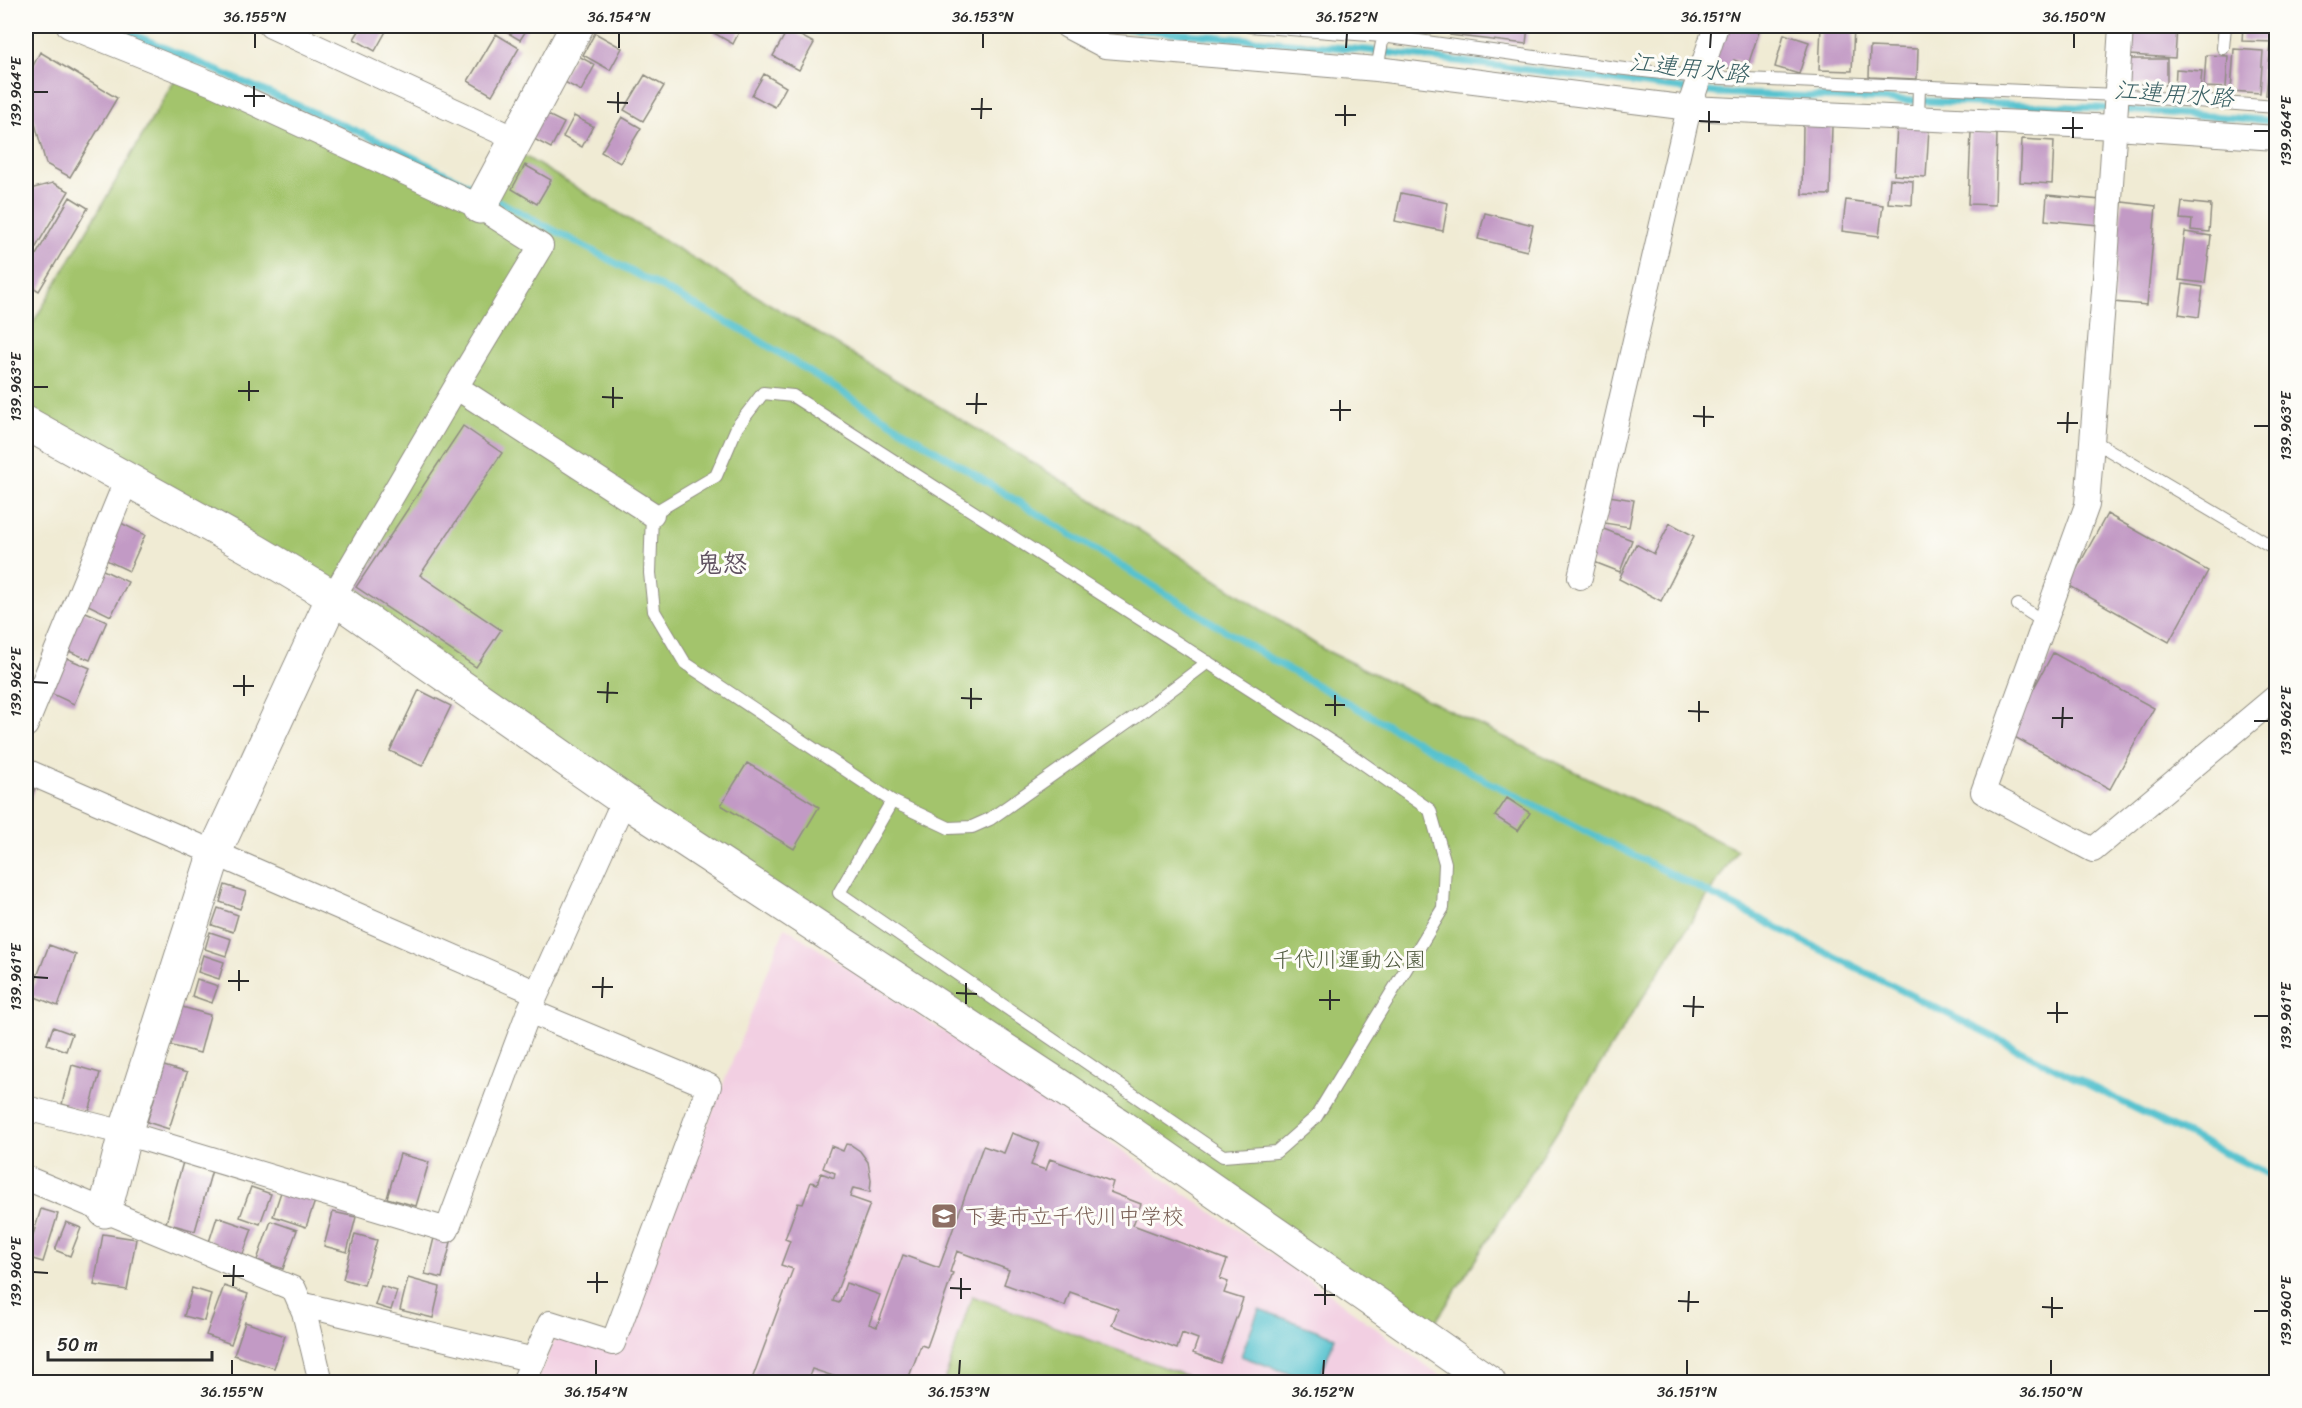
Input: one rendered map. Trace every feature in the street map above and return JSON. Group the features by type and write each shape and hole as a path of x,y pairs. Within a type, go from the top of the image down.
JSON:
{"street":[{"path":"69,26 213,84 480,207 541,246 333,597 215,852 125,1133 105,1211"},
{"path":"271,26 516,139"},
{"path":"480,207 577,26"},
{"path":"1067,26 1105,46 1377,69 1689,108 2116,127 2277,138"},
{"path":"1580,576 1689,108 1716,26"},
{"path":"2121,26 2116,127 2087,505 1983,792 2093,850 2277,697"},
{"path":"456,387 652,514"},
{"path":"26,423 333,597 624,800 1122,1127 1489,1383"},
{"path":"26,725 127,479"},
{"path":"26,771 215,852 709,1086 613,1343 550,1323 524,1383"},
{"path":"26,1108 125,1133 447,1230 533,1002 624,800"},
{"path":"26,1178 294,1289 321,1383"},
{"path":"300,1304 534,1360"}],"lane":[{"path":"1249,26 1383,31 1616,68 1699,77 2117,95 2277,107"},
{"path":"2223,48 2225,26"},
{"path":"1377,69 1383,31"},
{"path":"1918,118 1919,86"},
{"path":"892,801 839,893 1223,1156 1276,1152 1316,1117 1443,908 1445,863 1430,810 1338,746 1208,662 793,396 763,393 737,427 717,476 652,514 650,573 654,611 685,663 892,801 949,828 972,827 990,819 1146,709 1208,662"},
{"path":"2092,440 2277,549"},
{"path":"2018,604 2044,622"}],"shaded area":[{"name":"下妻市立千代川中学校","path":"785,927 1108,1140 1326,1292 1449,1382 536,1382 558,1332 618,1352"}],"green space":[{"name":"千代川運動公園","path":"180,71 480,207 511,148 1076,489 1323,649 1737,850 1426,1337 333,597 26,423 26,335"},
{"path":"972,1296 1203,1382 944,1382"}],"water":[{"path":"1259,1309 1335,1337 1318,1382 1241,1356"}],"building":[{"path":"362,26 389,26 375,51 354,39"},
{"path":"499,26 529,26 520,40"},
{"path":"718,26 742,26 733,44 714,33"},
{"path":"1452,26 1528,26 1526,44 1450,35"},
{"path":"1724,26 1761,26 1748,65 1734,60 1731,69 1711,62"},
{"path":"1821,26 1854,26 1852,71 1819,70"},
{"path":"2130,26 2177,27 2175,58 2129,55"},
{"path":"2243,26 2275,26 2274,42 2242,41"},
{"path":"788,29 814,43 799,70 773,56"},
{"path":"595,33 622,48 610,70 583,55"},
{"path":"496,34 519,48 492,95 468,81"},
{"path":"1784,34 1809,42 1799,74 1775,67"},
{"path":"2271,44 2276,45 2276,96 2266,95"},
{"path":"1870,47 1918,49 1917,79 1869,77"},
{"path":"2234,49 2263,51 2260,93 2231,91"},
{"path":"40,52 117,98 70,177 46,164 26,91 26,80"},
{"path":"575,54 595,65 581,91 561,80"},
{"path":"2206,55 2228,56 2226,88 2204,87"},
{"path":"2128,59 2167,59 2167,85 2128,84"},
{"path":"2176,69 2202,71 2200,92 2175,90"},
{"path":"764,74 786,87 775,107 752,95"},
{"path":"645,75 664,86 643,121 624,110"},
{"path":"542,112 564,123 551,148 530,137"},
{"path":"574,116 593,126 582,147 563,137"},
{"path":"622,117 641,128 620,163 601,152"},
{"path":"1803,125 1832,126 1830,195 1802,194"},
{"path":"1897,126 1929,128 1926,177 1894,175"},
{"path":"1971,132 1997,134 1995,205 1968,204"},
{"path":"2022,139 2054,141 2052,184 2020,182"},
{"path":"525,165 551,180 537,204 512,189"},
{"path":"1890,179 1913,181 1912,205 1888,203"},
{"path":"53,183 69,191 26,264 26,190"},
{"path":"1401,193 1448,203 1443,231 1395,221"},
{"path":"2047,195 2101,200 2099,225 2045,220"},
{"path":"70,197 88,208 39,291 26,283 26,272"},
{"path":"1846,200 1883,205 1879,236 1842,231"},
{"path":"2122,202 2156,206 2147,305 2113,302"},
{"path":"2182,202 2211,205 2209,232 2191,230 2192,220 2180,219"},
{"path":"1485,213 1533,225 1527,251 1478,239"},
{"path":"2185,232 2211,236 2205,283 2179,280"},
{"path":"2183,284 2203,287 2199,317 2179,314"},
{"path":"463,426 502,453 420,575 501,630 476,667 356,587"},
{"path":"1609,496 1634,500 1629,527 1604,523"},
{"path":"2107,514 2208,571 2169,642 2068,585"},
{"path":"119,522 145,535 129,571 102,558"},
{"path":"1670,523 1694,536 1661,601 1619,579 1636,544 1654,554"},
{"path":"1601,528 1632,540 1620,572 1589,560"},
{"path":"99,568 128,582 111,616 82,602"},
{"path":"81,610 107,621 90,660 64,649"},
{"path":"2053,653 2154,708 2110,789 2009,734"},
{"path":"64,657 90,668 74,704 48,692"},
{"path":"419,690 451,706 422,766 390,751"},
{"path":"747,763 819,807 794,849 721,805"},
{"path":"26,777 37,782 26,813"},
{"path":"1507,798 1530,813 1518,831 1495,816"},
{"path":"225,885 246,892 240,909 220,902"},
{"path":"218,908 238,915 233,932 212,925"},
{"path":"210,932 231,939 226,956 205,949"},
{"path":"49,945 76,955 58,1006 30,995"},
{"path":"203,955 224,962 219,979 198,972"},
{"path":"197,979 218,986 212,1003 192,996"},
{"path":"179,1006 210,1015 200,1053 169,1045"},
{"path":"53,1027 72,1034 66,1051 47,1044"},
{"path":"72,1065 100,1073 89,1112 62,1104"},
{"path":"164,1066 187,1073 169,1129 147,1122"},
{"path":"1012,1133 1039,1143 1031,1165 1046,1170 1050,1159 1113,1182 1110,1192 1141,1204 1133,1225 1227,1260 1220,1279 1228,1282 1224,1293 1243,1299 1220,1363 1193,1353 1198,1339 1182,1333 1177,1349 1112,1325 1118,1309 1070,1292 1065,1306 1004,1284 1009,1270 957,1251 950,1272 953,1273 927,1347 921,1345 907,1382 851,1382 812,1369 807,1382 751,1382 793,1269 781,1265 790,1241 785,1239 798,1203 803,1204 811,1182 817,1184 821,1173 834,1178 835,1173 823,1168 831,1146 843,1151 846,1144 860,1151 868,1162 871,1180 870,1192 853,1188 850,1197 870,1204 833,1301 839,1303 846,1283 880,1295 869,1324 877,1327 903,1255 939,1268 983,1146 1004,1153"},
{"path":"400,1154 429,1162 416,1206 387,1198"},
{"path":"183,1162 212,1170 195,1231 166,1223"},
{"path":"251,1187 271,1194 260,1224 240,1217"},
{"path":"282,1189 315,1201 306,1227 273,1216"},
{"path":"41,1209 58,1214 43,1262 26,1257"},
{"path":"333,1212 356,1217 347,1252 324,1246"},
{"path":"217,1217 252,1229 243,1254 209,1242"},
{"path":"271,1221 297,1230 283,1269 257,1260"},
{"path":"66,1222 81,1228 70,1256 55,1250"},
{"path":"103,1234 136,1239 127,1290 94,1285"},
{"path":"355,1234 377,1240 364,1285 343,1279"},
{"path":"434,1238 451,1242 442,1278 425,1274"},
{"path":"408,1278 440,1287 433,1318 400,1310"},
{"path":"224,1286 248,1294 231,1344 206,1335"},
{"path":"381,1286 397,1291 391,1310 375,1305"},
{"path":"192,1288 211,1294 204,1321 184,1316"},
{"path":"245,1322 285,1336 274,1368 234,1355"}],"waterway":[{"path":"114,26 391,146 478,190"},
{"name":"江連用水路","path":"1101,26 1367,50 1717,93 2100,108 2276,121"},
{"path":"493,198 744,331 1279,664 1485,780 2276,1178"}],"place":[{"name":"下妻市立千代川中学校","path":"944,1216"}],"district":[{"name":"鬼怒","path":"722,563"}]}
